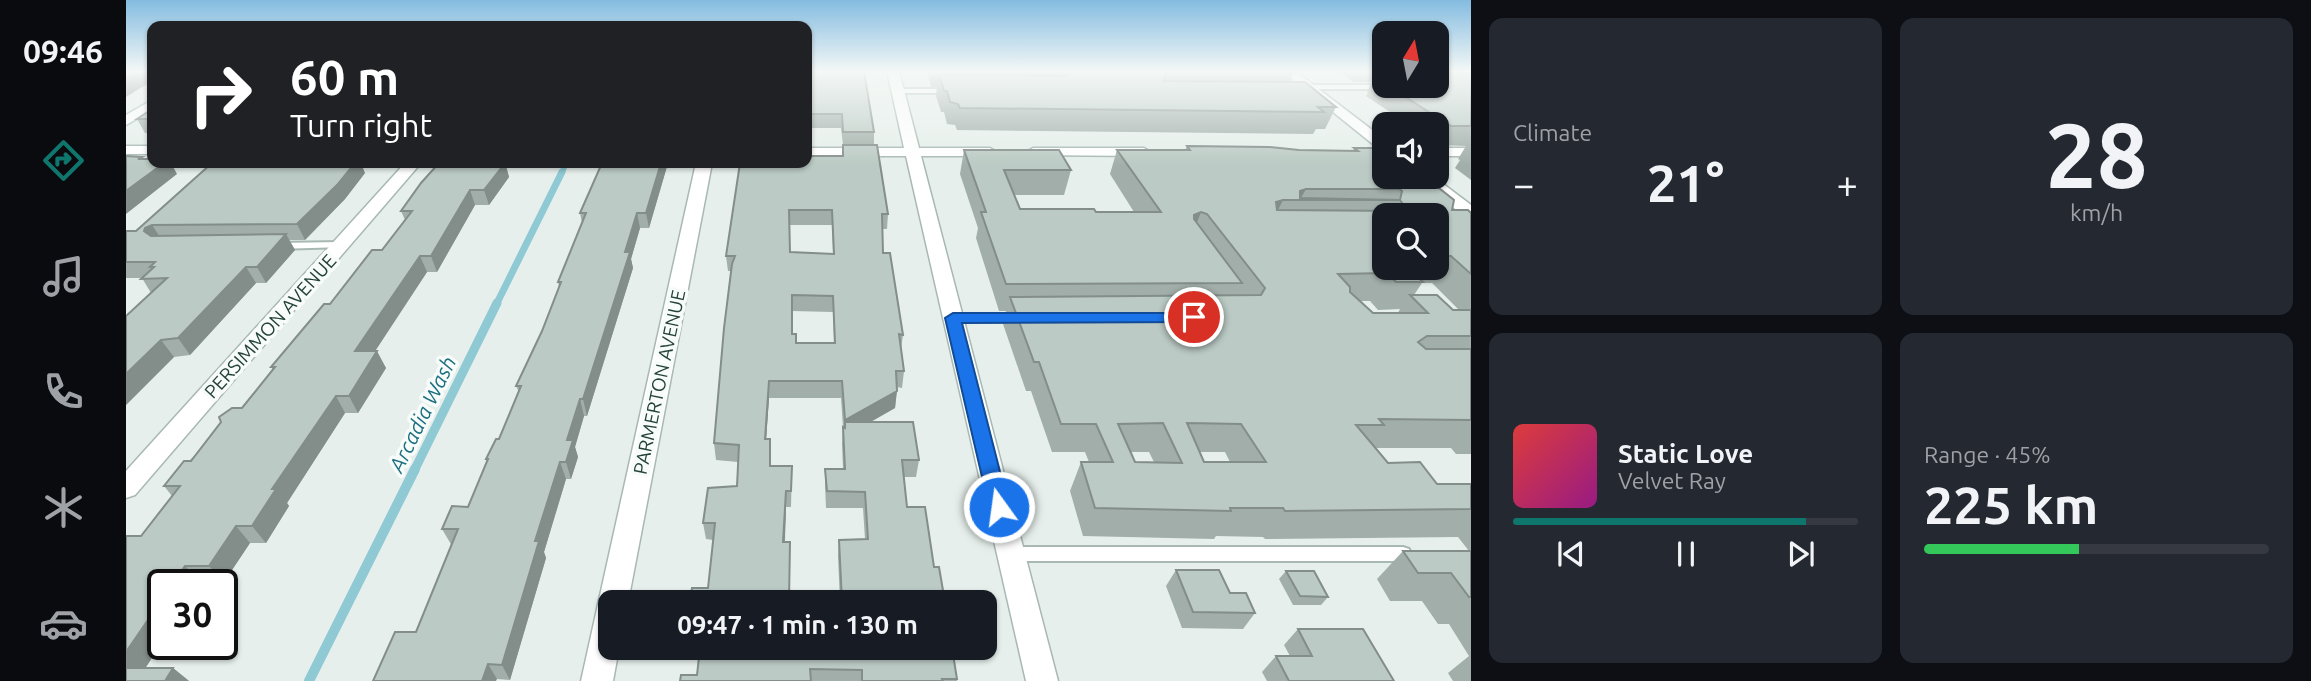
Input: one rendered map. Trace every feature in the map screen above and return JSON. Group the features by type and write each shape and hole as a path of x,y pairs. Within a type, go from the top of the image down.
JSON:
{"street":[{"path":"901,103 1042,681"},
{"path":"1326,103 1372,137"},
{"path":"126,121 147,107"},
{"path":"126,150 147,150"},
{"path":"812,152 1166,152"},
{"path":"1362,152 1372,152"},
{"path":"1449,152 1471,152"},
{"name":"PERSIMMON AVENUE","path":"126,488 409,168"},
{"name":"PARMERTON AVENUE","path":"615,590 703,168"},
{"path":"1437,189 1467,217"},
{"path":"597,681 601,660"}],"lane":[{"path":"265,246 342,245"},
{"path":"953,318 1033,318"},
{"path":"1011,554 1403,554"}],"building":[{"path":"812,103 869,103 874,132 843,132 842,114 812,114"},
{"path":"953,103 1331,103 1336,107 1318,107 1324,112 960,108"},
{"path":"1414,103 1471,103 1471,126 1451,126 1449,112 1429,112"},
{"path":"147,112 147,119 137,119"},
{"path":"843,145 877,145 888,214 882,214 883,253 890,253 903,335 899,334 904,371 896,371 897,391 845,420 842,381 769,381 765,439 770,439 770,466 792,466 791,491 786,491 783,542 790,542 789,590 692,590 708,588 715,523 703,523 708,488 737,486 739,445 714,443 724,328 735,256 726,256 739,168 812,168 812,156 843,156","holes":["789,210 832,210 834,254 790,252","792,295 833,296 835,343 796,343 796,334 792,334"]},
{"path":"1187,146 1358,151 1354,148 1372,148 1372,189 1306,189 1300,191 1300,198 1400,200 1283,200 1276,202 1277,210 1372,211 1372,273 1338,274 1350,287 1350,292 1373,313 1428,313 1410,295 1437,295 1453,310 1471,310 1471,336 1427,336 1418,342 1426,349 1471,349 1471,420 1379,419 1384,425 1356,425 1388,463 1420,462 1437,484 1471,484 1471,509 1285,511 1283,508 1230,508 1231,511 1095,508 1081,462 1113,462 1096,424 1061,424 1039,362 1034,362 1010,297 1261,295 1265,288 1207,214 1201,212 1194,215 1194,219 1242,283 1006,284 981,212 986,212 964,150 1059,150 1071,170 1004,170 1020,209 1161,212 1117,150 1190,150","holes":["1163,423 1182,463 1135,462 1118,424","1187,423 1241,424 1266,462 1204,462"]},
{"path":"126,156 142,157 138,159 147,159 147,168 157,168 126,191"},
{"path":"206,168 351,168 297,224 152,225 145,228 144,231 151,236 286,234 257,267 246,267 178,338 161,340 126,374 126,316 167,278 141,279 154,267 150,267 155,262 126,262 126,231 136,231"},
{"path":"434,168 501,168 484,190 470,190 431,256 420,256 355,351 377,351 349,396 336,396 272,489 276,489 252,526 236,526 209,566 147,569 147,621 126,652 126,536 141,536 180,486 164,486 184,461 191,461 221,422 219,417 232,408 242,408 275,367 271,367 324,304 330,304 372,250 382,250 412,211 401,211"},
{"path":"600,168 660,168 646,213 637,213 625,252 630,252 583,399 580,399 567,440 573,440 566,462 560,462 535,541 539,541 502,665 488,664 482,681 373,681 395,632 416,632 458,529 442,529 452,506 468,507 486,459 496,439 499,439 521,386 516,386 542,331 561,282 558,282 586,213 580,213"},
{"path":"1399,189 1440,189 1454,200 1452,210 1468,210 1471,213 1471,274 1451,256 1449,203 1402,203 1402,191"},
{"path":"1394,280 1423,282 1396,282"},
{"path":"845,422 913,422 919,460 902,460 907,507 925,507 934,567 939,567 943,590 841,590 839,540 868,539 865,492 827,491 825,469 845,469 843,427 845,428"},
{"path":"1403,551 1471,551 1471,597 1451,573 1418,573"},
{"path":"1176,570 1219,570 1230,593 1246,593 1255,613 1193,612"},
{"path":"1286,571 1314,571 1328,597 1300,596"},
{"path":"1298,629 1363,629 1394,681 1289,681 1276,656 1312,656"},
{"path":"699,660 954,660 957,679 862,681 862,670 810,669 811,681 680,681 681,675 697,675"},
{"path":"126,668 173,668 165,681 126,681"}],"waterway":[{"name":"Arcadia Wash","path":"561,174 564,168"},
{"name":"Arcadia Wash","path":"496,305 561,174"},
{"name":"Arcadia Wash","path":"414,471 497,303"},
{"name":"Arcadia Wash","path":"309,681 414,471"}],"route":[{"path":"999,507 953,318 1194,317"}]}
